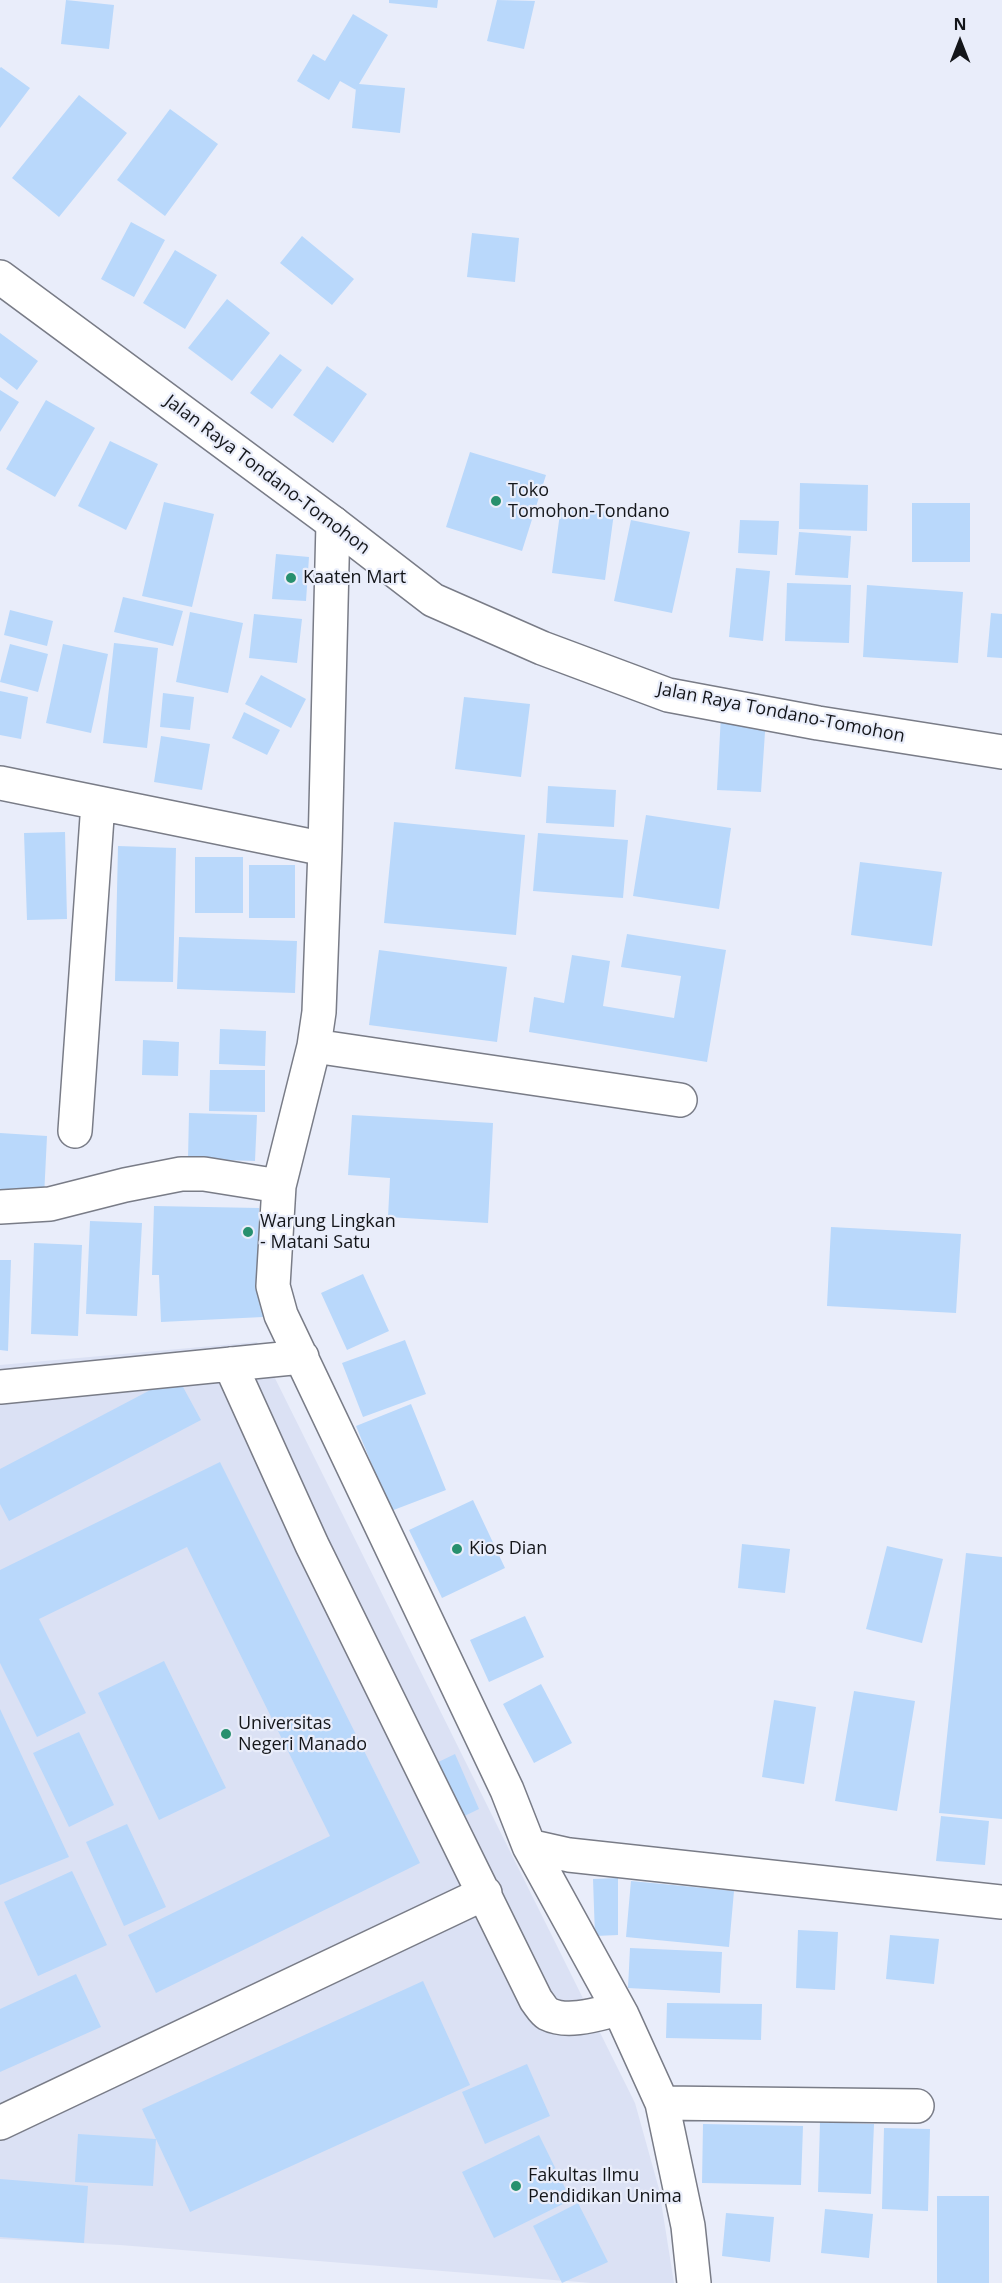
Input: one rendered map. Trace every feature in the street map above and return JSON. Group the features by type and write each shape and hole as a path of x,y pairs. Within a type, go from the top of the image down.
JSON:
{"main road":[{"name":"Jalan Raya Tondano-Tomohon","path":"0,277 333,523 433,600 542,648 668,695 818,723 1002,752"},
{"path":"333,523 326,849 319,1012 314,1046 279,1186 273,1286 281,1315 303,1357 507,1790 529,1846 618,2009 662,2103 688,2226 694,2283"},
{"path":"0,783 326,849"},
{"path":"75,1131 98,803"},
{"path":"314,1046 680,1100"},
{"path":"0,1207 50,1204 181,1174 204,1174 279,1186"},
{"path":"0,1387 303,1357"},
{"path":"230,1364 312,1545 536,2000 547,2014 556,2017 577,2017 618,2009"},
{"path":"529,1846 569,1855 1002,1902"},
{"path":"0,2123 485,1893"},
{"path":"662,2103 917,2106"}],"shaded area":[{"name":"Universitas Negeri Manado","path":"257,1342 635,2103 659,2189 674,2283 591,2283 120,2245 0,2239 0,1365"}],"building":[{"path":"66,0 114,5 109,49 61,44"},
{"path":"389,0 438,0 437,8 389,3"},
{"path":"497,0 535,1 524,49 487,41"},
{"path":"353,14 388,35 359,84 405,88 400,133 352,128 356,90 340,81 329,100 297,81 313,54 325,61"},
{"path":"0,68 30,88 0,128"},
{"path":"79,95 127,133 59,217 12,178"},
{"path":"170,109 218,144 165,216 117,180"},
{"path":"131,222 165,240 134,297 101,279"},
{"path":"472,233 519,238 515,282 467,277"},
{"path":"302,236 354,279 332,305 280,263"},
{"path":"175,250 217,275 185,329 143,303"},
{"path":"227,299 270,333 232,381 188,348"},
{"path":"0,333 38,361 17,390 0,377"},
{"path":"280,354 302,370 272,409 250,393"},
{"path":"327,366 367,394 333,443 293,415"},
{"path":"0,390 19,402 0,432"},
{"path":"46,400 95,428 55,497 6,469"},
{"path":"110,441 158,464 126,530 78,506"},
{"name":"Toko Tomohon-Tondano","path":"470,452 546,475 522,551 446,527"},
{"path":"800,483 868,485 867,531 799,529"},
{"path":"164,502 214,514 192,607 142,596"},
{"path":"912,503 970,503 970,562 912,562"},
{"path":"561,506 614,513 605,580 552,573"},
{"path":"631,520 690,532 672,613 614,601"},
{"path":"740,520 779,521 777,555 738,553"},
{"path":"799,532 851,536 848,578 795,575"},
{"name":"Kaaten Mart","path":"276,554 309,557 306,601 272,599"},
{"path":"736,568 770,571 763,641 729,637"},
{"path":"787,583 851,585 849,643 785,641"},
{"path":"867,585 963,592 958,663 863,657"},
{"path":"123,597 183,611 173,646 114,632"},
{"path":"10,610 53,621 47,646 4,635"},
{"path":"190,612 243,623 228,693 176,682"},
{"path":"991,613 1002,614 1002,658 987,657"},
{"path":"254,614 302,619 297,663 249,658"},
{"path":"114,643 158,648 147,748 103,743"},
{"path":"10,644 48,654 38,692 0,682"},
{"path":"63,644 108,654 91,733 46,723"},
{"path":"261,675 306,699 291,728 245,704"},
{"path":"0,691 28,697 21,739 0,735"},
{"path":"163,693 194,697 190,730 160,727"},
{"path":"464,697 530,704 521,777 455,769"},
{"path":"244,712 280,730 267,755 232,738"},
{"path":"721,715 766,717 761,792 717,790"},
{"path":"161,736 210,744 202,790 154,782"},
{"path":"548,786 616,790 614,827 546,823"},
{"path":"646,815 731,828 719,909 633,896"},
{"path":"394,822 525,835 516,935 384,923"},
{"path":"65,832 67,919 27,920 24,833"},
{"path":"538,833 628,840 623,898 533,891"},
{"path":"118,846 176,848 173,982 115,981"},
{"path":"195,857 243,857 243,913 195,913"},
{"path":"860,862 942,872 932,946 851,935"},
{"path":"249,865 295,865 295,918 249,918"},
{"path":"627,934 726,950 707,1062 529,1032 534,997 564,1003 572,955 610,961 603,1006 674,1018 681,976 621,967"},
{"path":"179,937 297,941 295,993 177,989"},
{"path":"379,950 507,967 497,1042 369,1025"},
{"path":"220,1029 266,1031 265,1066 219,1064"},
{"path":"143,1040 179,1042 178,1076 142,1075"},
{"path":"210,1070 265,1070 265,1112 209,1111"},
{"path":"189,1113 257,1115 255,1161 188,1159"},
{"path":"352,1115 493,1123 488,1223 388,1217 390,1178 348,1175"},
{"path":"0,1133 47,1136 44,1197 0,1195"},
{"path":"154,1206 259,1208 258,1270 261,1269 263,1317 161,1322 159,1275 152,1275"},
{"path":"90,1221 142,1223 137,1316 86,1314"},
{"path":"831,1227 961,1234 956,1313 827,1306"},
{"path":"34,1243 82,1245 78,1336 31,1334"},
{"path":"0,1260 11,1260 8,1351 0,1350"},
{"path":"363,1274 389,1331 347,1350 321,1293"},
{"path":"405,1340 426,1394 363,1417 342,1363"},
{"path":"177,1376 201,1420 9,1521 0,1504 0,1469"},
{"path":"411,1404 446,1490 391,1511 356,1426"},
{"path":"220,1462 420,1863 156,1993 128,1935 330,1836 187,1547 39,1619 86,1713 37,1737 0,1663 0,1570"},
{"name":"Kios Dian","path":"473,1500 505,1568 442,1598 409,1530"},
{"path":"742,1544 790,1549 785,1593 738,1588"},
{"path":"887,1546 943,1559 922,1643 866,1629"},
{"path":"966,1553 1002,1557 1002,1819 939,1813"},
{"path":"525,1616 544,1657 489,1682 470,1640"},
{"path":"164,1661 226,1788 159,1820 98,1693"},
{"path":"541,1684 572,1743 534,1763 503,1704"},
{"path":"854,1691 915,1701 897,1811 835,1801"},
{"path":"774,1700 816,1707 804,1784 762,1777"},
{"path":"0,1709 69,1857 0,1885"},
{"path":"79,1732 114,1805 69,1827 33,1753"},
{"path":"455,1754 479,1809 454,1821 428,1767"},
{"path":"941,1816 989,1821 985,1865 936,1861"},
{"path":"127,1824 166,1907 124,1926 86,1842"},
{"path":"72,1871 107,1945 38,1976 4,1902"},
{"path":"618,1878 618,1935 595,1936 593,1879"},
{"path":"631,1881 734,1891 729,1947 626,1937"},
{"path":"798,1930 838,1932 835,1990 796,1988"},
{"path":"890,1935 939,1939 934,1984 886,1979"},
{"path":"630,1948 722,1952 720,1993 628,1988"},
{"path":"76,1974 101,2027 0,2072 0,2009"},
{"path":"423,1981 470,2085 190,2212 142,2109"},
{"path":"667,2003 762,2004 761,2040 666,2038"},
{"path":"527,2064 550,2116 485,2144 462,2092"},
{"path":"820,2122 874,2124 871,2194 818,2192"},
{"path":"703,2124 803,2126 801,2185 702,2183"},
{"path":"884,2128 930,2129 928,2211 882,2209"},
{"path":"78,2134 156,2139 153,2186 75,2182"},
{"name":"Fakultas Ilmu Pendidikan Unima","path":"539,2135 571,2200 494,2238 462,2172"},
{"path":"0,2179 88,2186 84,2243 0,2237"},
{"path":"937,2196 989,2196 989,2283 937,2283"},
{"path":"578,2203 608,2262 562,2283 533,2226"},
{"path":"825,2209 873,2214 869,2258 821,2253"},
{"path":"726,2213 774,2217 770,2262 722,2256"}],"place":[{"name":"Toko Tomohon-Tondano","path":"496,501"},
{"name":"Kaaten Mart","path":"291,578"},
{"name":"Warung Lingkan - Matani Satu","path":"248,1232"},
{"name":"Kios Dian","path":"457,1549"},
{"name":"Universitas Negeri Manado","path":"226,1734"},
{"name":"Fakultas Ilmu Pendidikan Unima","path":"516,2186"}]}
